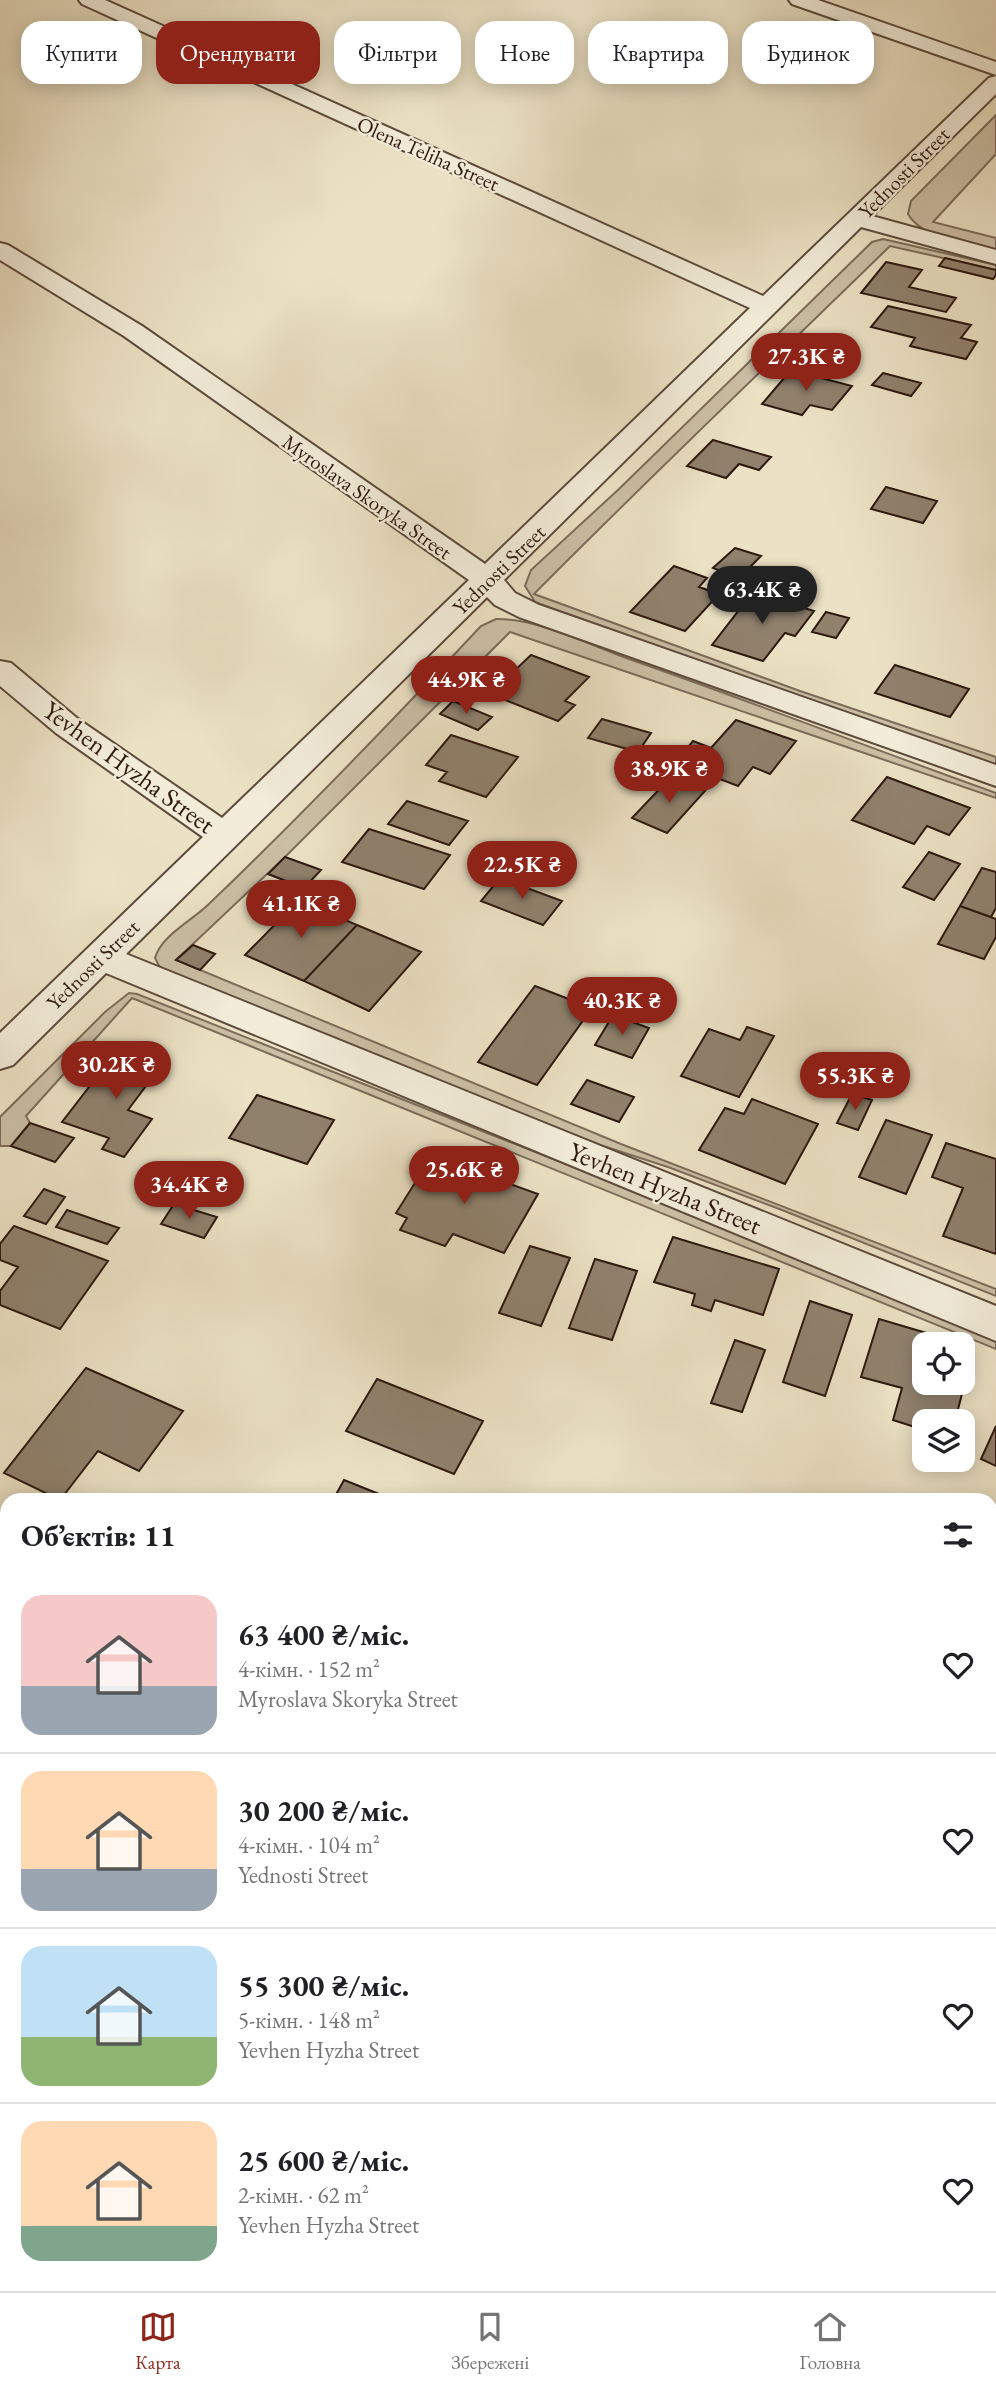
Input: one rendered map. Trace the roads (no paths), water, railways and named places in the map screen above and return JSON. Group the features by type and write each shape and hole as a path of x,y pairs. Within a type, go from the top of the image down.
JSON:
{"street":[{"name":"Olena Teliha Street","path":"89,0 767,307"},
{"path":"799,0 996,69"},
{"name":"Yednosti Street","path":"0,1055 996,82"},
{"path":"857,219 996,257"},
{"name":"Myroslava Skoryka Street","path":"0,250 132,331 488,580 505,599 529,611 996,776"},
{"name":"Yevhen Hyzha Street","path":"0,670 67,726 226,836"},
{"name":"Yevhen Hyzha Street","path":"100,957 996,1324"}]}
